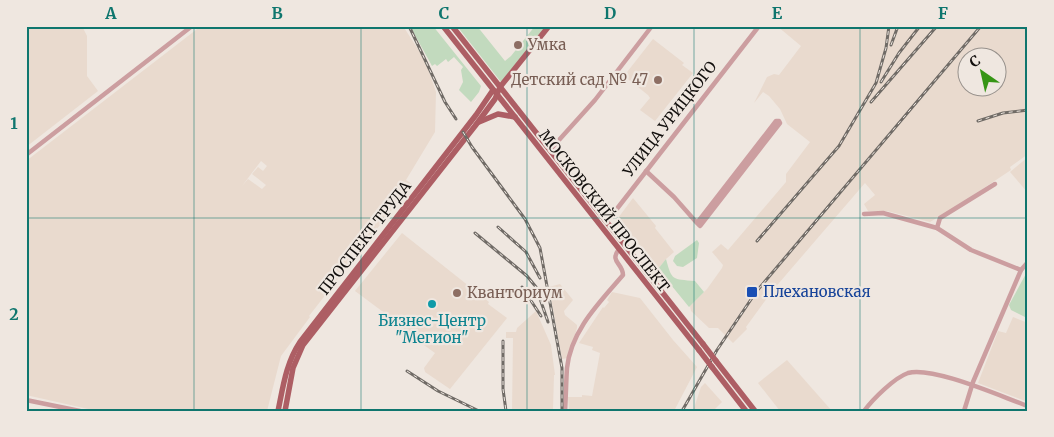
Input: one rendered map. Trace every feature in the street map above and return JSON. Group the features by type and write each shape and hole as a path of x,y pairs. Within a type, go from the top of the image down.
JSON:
{"main road":[{"name":"МОСКОВСКИЙ ПРОСПЕКТ","path":"443,26 746,411"},
{"name":"МОСКОВСКИЙ ПРОСПЕКТ","path":"452,26 755,411"},
{"path":"495,92 549,26"},
{"name":"ПРОСПЕКТ ТРУДА","path":"278,411 287,370 294,350 475,126 495,92"},
{"name":"ПРОСПЕКТ ТРУДА","path":"285,411 293,368 298,353 331,305 495,92"},
{"path":"475,126 484,119 498,114 515,117"}],"street":[{"path":"26,155 192,26"},
{"path":"550,150 595,100 652,26"},
{"name":"УЛИЦА УРИЦКОГО","path":"599,224 616,210 759,26"},
{"path":"776,121 779,121 780,124 699,225 776,121"},
{"path":"646,171 699,225"},
{"path":"938,228 940,218 994,184"},
{"path":"864,214 883,213 938,228 971,250 1021,270"},
{"path":"565,411 567,367 576,336 604,297 623,275 623,270 615,257 619,249"},
{"path":"964,411 971,386 1021,270 1028,262"},
{"path":"864,411 897,380 908,374 924,372 1028,406"},
{"path":"26,400 80,411"}],"shaded area":[{"path":"82,26 87,36 87,76 98,91 26,147 26,27"},
{"path":"201,26 403,26 425,60 436,92 435,132 406,180 412,184 309,316 281,356 267,411 97,411 26,395 26,161","holes":["261,161 267,166 263,171 258,167 252,174 266,185 262,189 248,179 242,186"]},
{"path":"777,26 1028,26 1028,154 1010,167 1011,170 930,222 887,211 868,211 864,204 875,195 865,183 773,290 746,327 747,329 733,343 718,328 709,328 691,311 690,306 707,289 722,268 723,265 712,252 721,244 728,250 786,182 786,174 810,142 787,124 780,109 769,96 763,92 754,103 767,77 774,74 779,75 801,46"},
{"name":"Детский сад № 47","path":"653,39 684,63 682,65 693,73 655,121 640,110 650,98 648,95 624,76"},
{"path":"1028,157 1028,193 1010,172"},
{"path":"633,198 674,252 658,269 618,218"},
{"path":"402,233 507,318 450,389 425,372 424,368 435,353 392,322 394,320 355,291"},
{"path":"560,284 573,300 564,311 565,315 577,325 568,358 562,359 549,287"},
{"path":"612,292 640,298 697,367 674,411 569,411 568,397 592,396 600,353 592,350 593,347 579,343 603,307 609,302 607,300"},
{"path":"536,311 551,345 555,375 553,410 556,411 512,411 513,338 506,338 506,332 516,332 517,328"},
{"path":"1013,317 1028,323 1028,402 978,383 998,331 1006,333"},
{"path":"787,360 832,411 780,411 758,383"},
{"path":"705,383 722,402 713,411 693,411 701,387"}],"green space":[{"path":"410,26 433,26 481,86 471,102 459,90 463,82 461,70 463,67 454,57 448,62 446,59 437,66 435,64 432,66"},
{"path":"457,26 477,26 505,61 535,26 547,26 501,82"},
{"path":"697,240 699,243 697,258 683,267 677,266 673,261 675,256"},
{"path":"666,259 674,278 695,281 704,292 689,307 658,269"},
{"path":"1028,270 1028,309 1025,317 1011,310 1009,305"}],"railway":[{"path":"409,26 445,102 456,119"},
{"path":"757,241 839,146 876,83 886,48 889,26"},
{"path":"891,45 898,26"},
{"path":"881,82 899,53 920,26"},
{"path":"871,102 937,26"},
{"path":"682,411 717,350 756,292 981,26"},
{"path":"978,121 1003,113 1028,110"},
{"path":"463,132 525,219 540,248 562,368 562,411"},
{"path":"498,227 526,252 540,278"},
{"path":"475,233 527,276 536,287 548,322"},
{"path":"522,287 541,316"},
{"path":"503,341 503,389 506,411"},
{"path":"407,371 438,391 479,411"}],"place":[{"name":"Умка","path":"518,45"},
{"name":"Детский сад № 47","path":"658,80"},
{"name":"Плехановская","path":"752,292"},
{"name":"Кванториум","path":"457,293"},
{"name":"Бизнес-Центр \"Мегион\"","path":"432,304"}]}
